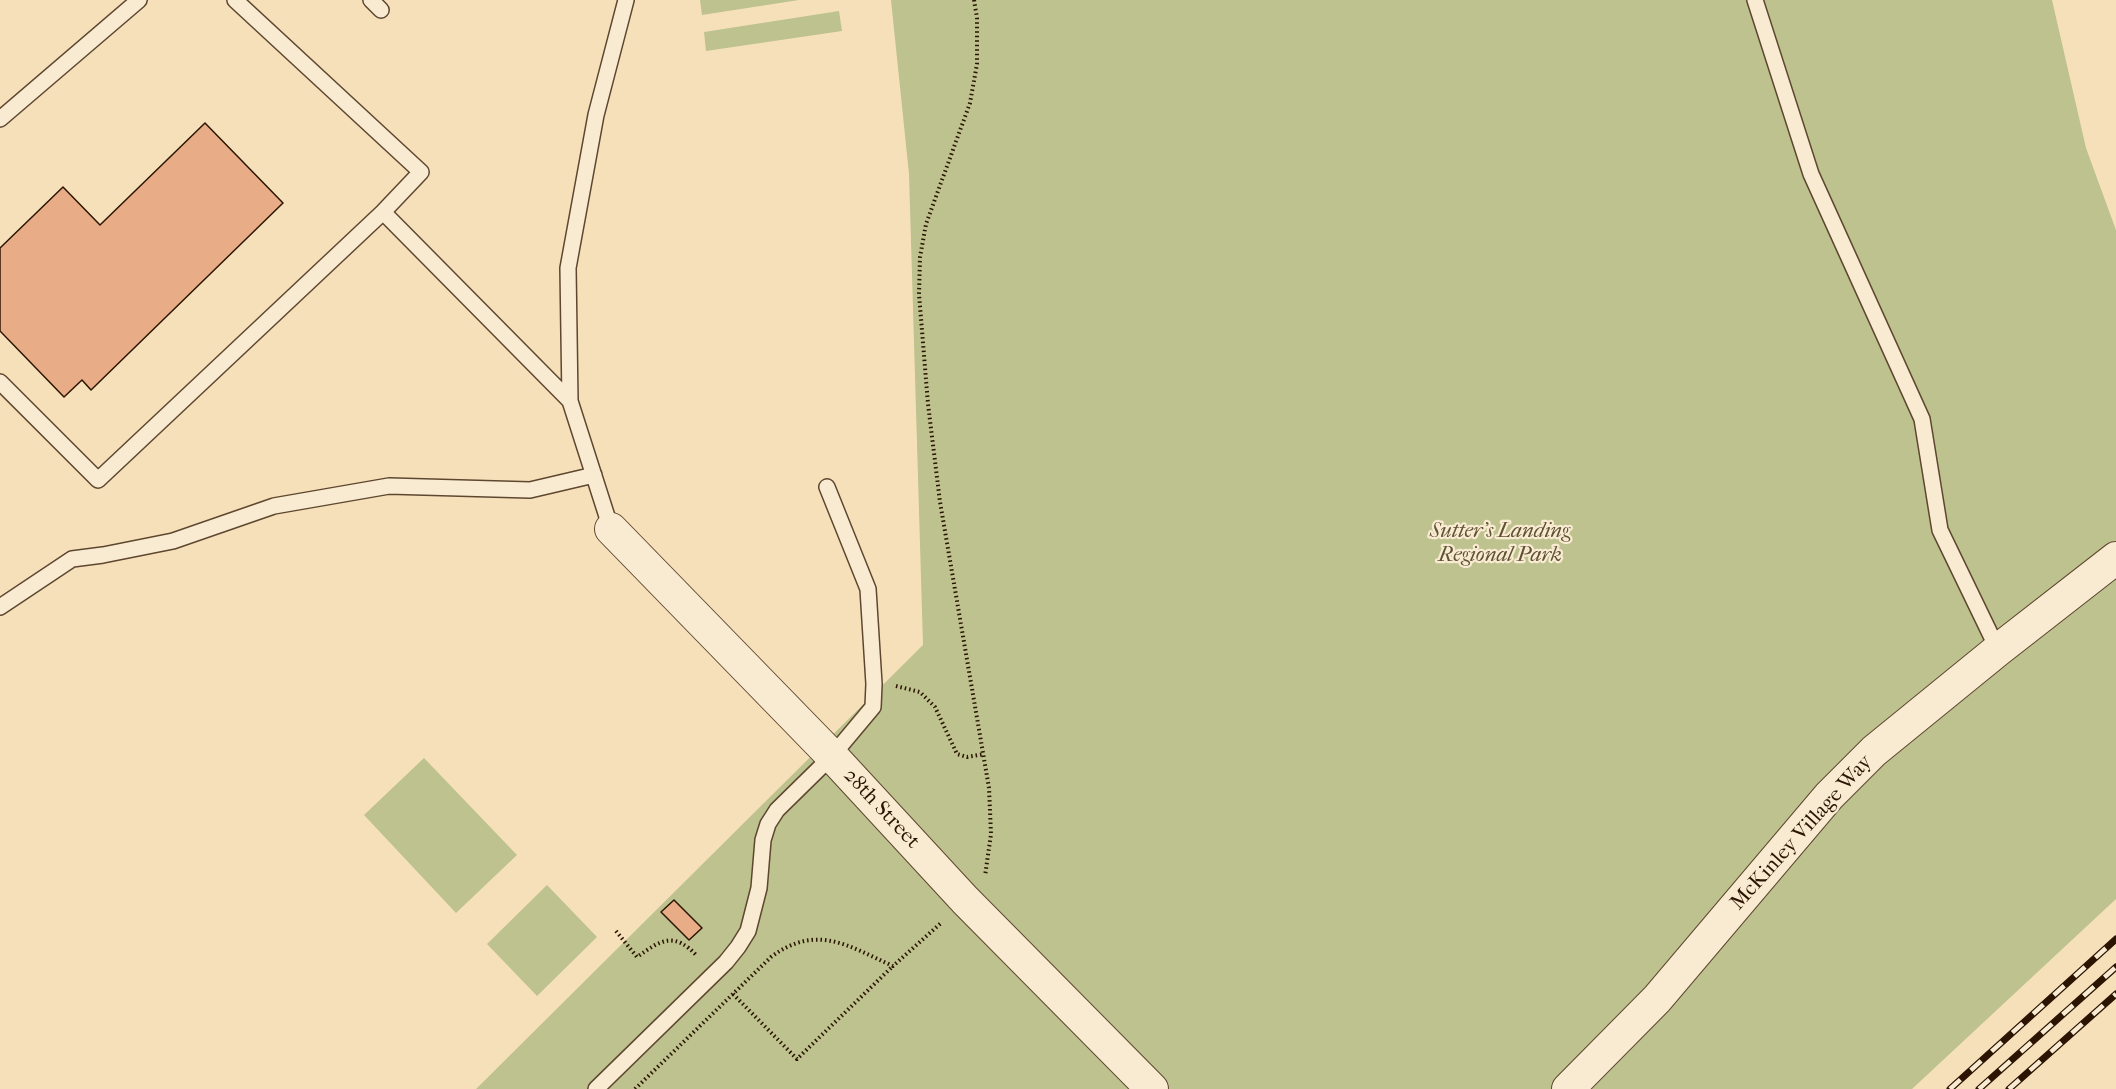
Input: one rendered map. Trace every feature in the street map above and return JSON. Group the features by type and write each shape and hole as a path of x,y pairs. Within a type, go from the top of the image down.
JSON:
{"street":[{"name":"28th Street","path":"611,529 832,756 965,900 1152,1089"},
{"name":"McKinley Village Way","path":"1568,1089 1657,999 1829,796 1874,751 2116,558"}],"lane":[{"path":"0,119 139,0"},
{"path":"0,382 98,480 383,212 421,172 236,0"},
{"path":"611,529 570,400 568,268 596,115 626,0"},
{"path":"1755,0 1811,174 1922,419 1940,530 1998,650"},
{"path":"383,212 570,400"},
{"path":"0,607 72,559 173,541 274,506 389,486 530,490 594,475"},
{"path":"596,1089 714,974 738,947 748,931 759,888 763,840 768,824 777,810 832,756 873,707 874,684 868,589 827,487"}],"path":[{"path":"616,931 637,957 658,942 668,940 684,944 797,1059 965,900 979,886 986,874 991,834 989,788 940,502 928,404 920,294 920,257 927,224 970,102 977,64 977,18 974,0"},
{"path":"874,684 898,686 920,693 935,707 957,754 967,757 984,754"},
{"path":"635,1089 785,946 818,940 850,945 893,966"}],"green space":[{"path":"700,0 799,0 702,15"},
{"name":"Sutter's Landing Regional Park","path":"891,0 2052,0 2086,148 2116,230 2116,899 1912,1089 476,1089 923,645 909,174"},
{"path":"839,11 842,31 706,51 704,32"},
{"path":"424,758 517,855 456,913 364,815"},
{"path":"547,885 597,937 537,996 487,944"}],"building":[{"path":"205,123 283,203 91,390 82,380 64,397 0,331 0,248 63,187 100,225"},
{"path":"674,900 702,928 689,940 661,912"}],"railway":[{"path":"1950,1089 2116,939"},
{"path":"1979,1089 2116,967"},
{"path":"2009,1089 2116,994"}]}
